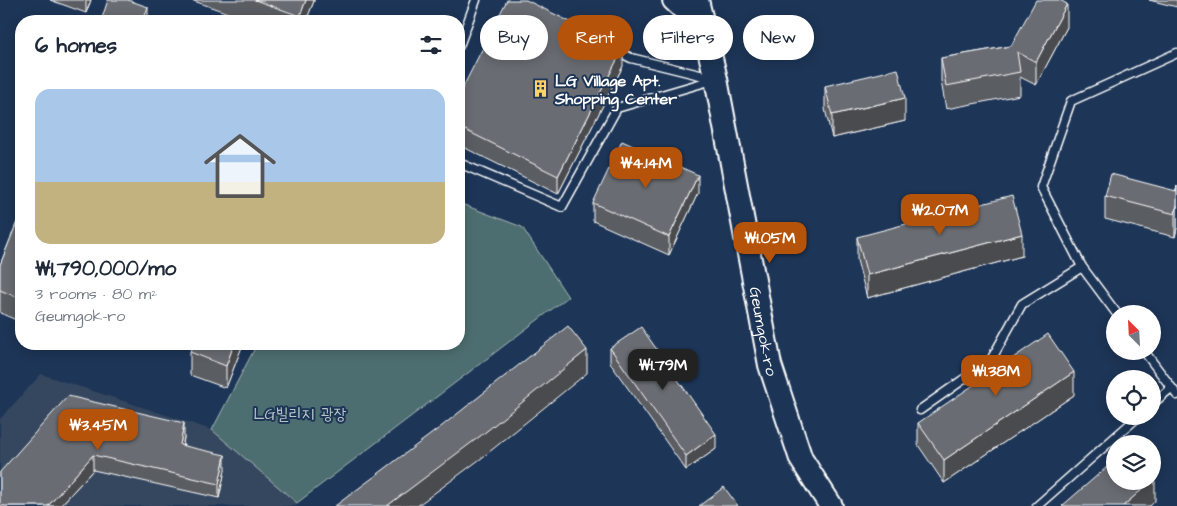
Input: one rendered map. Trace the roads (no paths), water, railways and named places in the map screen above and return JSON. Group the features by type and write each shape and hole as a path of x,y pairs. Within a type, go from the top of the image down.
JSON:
{"main road":[{"path":"674,0 690,15"},
{"name":"Geumgok-ro","path":"697,0 700,15"},
{"name":"Geumgok-ro","path":"711,60 770,364 802,459 831,506"}],"lane":[{"path":"465,30 476,0"},
{"path":"1110,305 1082,267 1042,187 1071,101 1177,52"},
{"path":"633,58 716,79"},
{"path":"465,166 562,207 617,108 716,79"},
{"path":"920,410 991,360 1022,304 1082,267"},
{"path":"1151,360 1177,395"},
{"path":"1161,396 1171,388"},
{"path":"1036,506 1129,425"}],"place":[{"name":"LG Village Apt. Shopping Center","path":"541,89"}],"park label":[{"name":"LG빌리지 광장","path":"300,413"}]}
